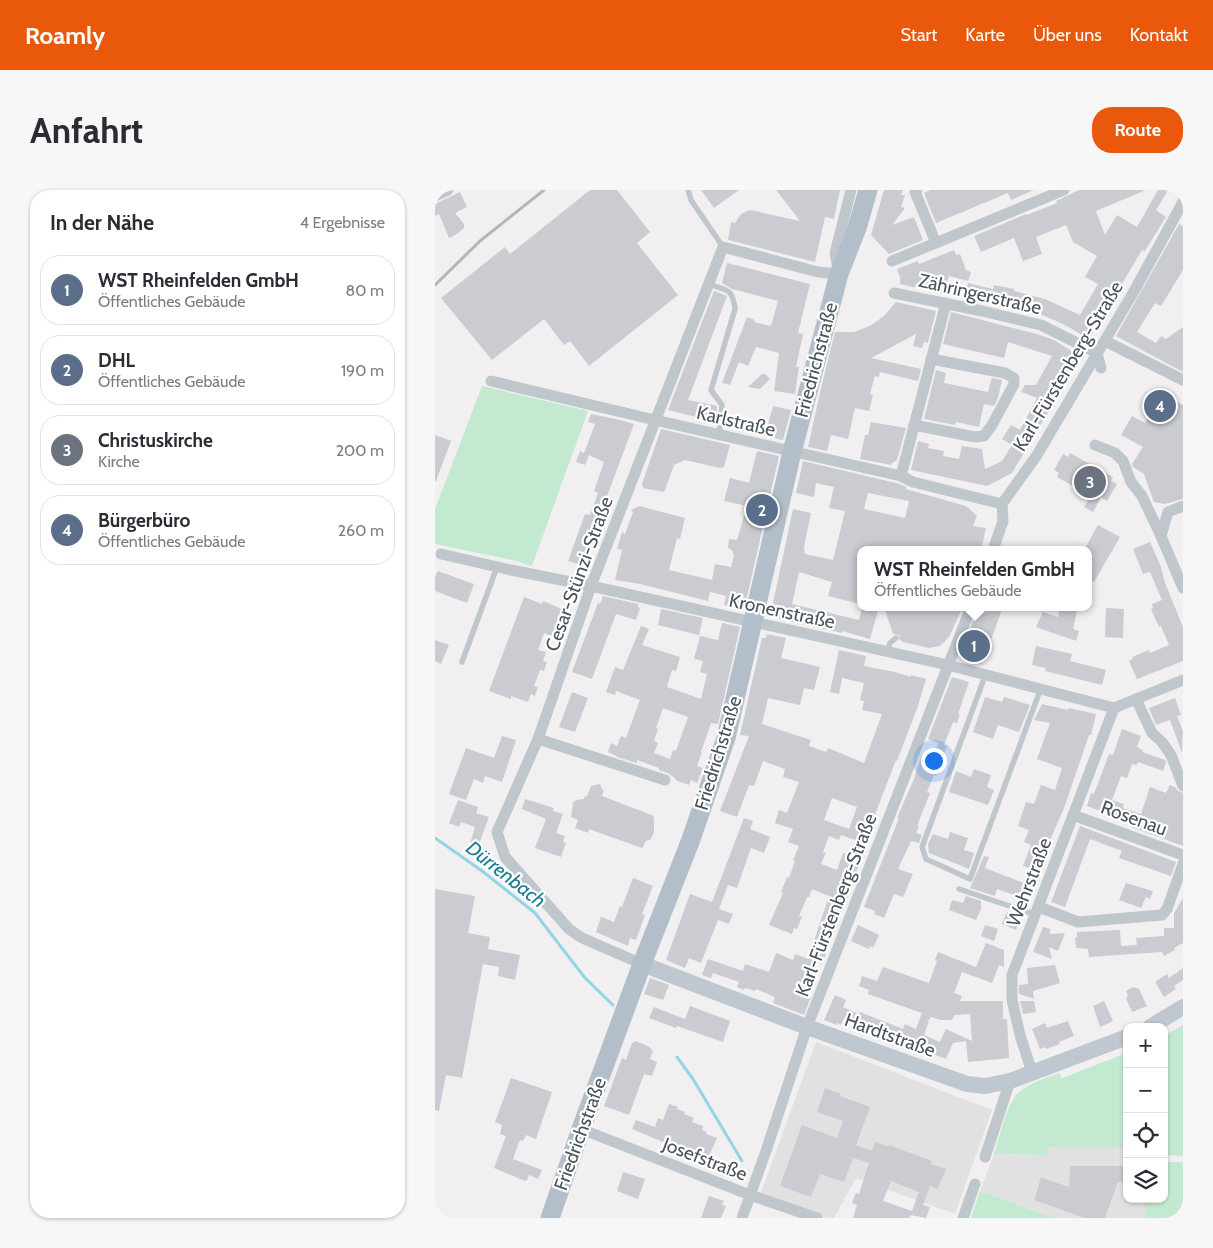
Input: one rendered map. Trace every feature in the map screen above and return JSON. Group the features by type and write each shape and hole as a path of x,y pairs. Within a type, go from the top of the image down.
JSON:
{"main road":[{"name":"Friedrichstraße","path":"551,1218 581,1129 726,738 792,452 839,274 857,228 868,190"}],"street":[{"path":"435,196 448,190"},
{"path":"723,247 818,272 839,274 835,253 851,190"},
{"path":"917,190 915,192 936,243"},
{"path":"892,261 1064,190"},
{"name":"Karl-Fürstenberg-Straße","path":"1002,504 1037,455 1105,341 1183,202"},
{"name":"Cesar-Stünzi-Straße","path":"642,964 593,944 575,934 505,858 497,832 538,739 591,586 723,247"},
{"name":"Zähringerstraße","path":"894,292 1041,325 1097,353"},
{"path":"901,476 946,303"},
{"path":"1105,341 1183,380"},
{"path":"1097,353 1101,368"},
{"path":"914,425 975,437 984,436 1014,384 1014,378 1005,373 931,359"},
{"name":"Karlstraße","path":"491,380 719,435 901,476 913,482 1002,504"},
{"path":"1095,445 1115,453 1123,461 1131,482 1142,496 1161,536 1183,588"},
{"path":"994,546 1003,521 1002,504"},
{"path":"1161,536 1168,512 1183,506"},
{"name":"Kronenstraße","path":"438,553 949,665 985,676 1041,688 1113,708"},
{"name":"Karl-Fürstenberg-Straße","path":"742,1218 807,1027 969,611"},
{"path":"1113,708 1183,680"},
{"path":"1137,699 1152,733 1171,755 1183,786"},
{"name":"Wehrstraße","path":"1032,1072 1012,1000 1012,975 1113,708"},
{"path":"538,739 665,780"},
{"name":"Rosenau","path":"1073,815 1183,854"},
{"path":"1037,911 1077,922 1162,915 1167,910 1183,864"},
{"name":"Hardtstraße","path":"642,964 807,1027 967,1084 985,1086 1010,1081 1123,1038"},
{"path":"1157,1023 1183,1007"},
{"path":"985,1157 1010,1081"},
{"name":"Josefstraße","path":"581,1129 750,1195 817,1218"},
{"path":"963,1218 975,1184"}],"lane":[{"path":"688,190 691,200 723,247"},
{"path":"709,284 730,292 733,296 735,308 711,390 722,405 719,435"},
{"path":"462,662 497,567"},
{"path":"887,652 890,643 896,638"},
{"path":"985,676 922,847 926,859 970,879 1041,688"},
{"path":"959,889 1037,911"}],"shaded area":[{"path":"816,1042 992,1110 955,1214 856,1178 834,1218 827,1218 760,1195"},
{"path":"1049,1147 1123,1147 1123,1166 1070,1166 1069,1187 1041,1177 1034,1200 1084,1218 1054,1218 980,1191 994,1154 1046,1155"},
{"path":"1118,1182 1123,1182 1123,1203 1145,1203 1145,1218 1105,1218"}],"green space":[{"path":"482,386 588,411 532,566 517,561 435,544 435,509"},
{"path":"1183,1025 1183,1156 1168,1155 1168,1034"},
{"path":"1123,1055 1123,1147 1049,1147 1047,1155 994,1154 1007,1112 1014,1097 1033,1083 1059,1073 1062,1078"},
{"path":"1168,1162 1183,1162 1183,1218 1145,1218 1145,1203 1168,1203"},
{"path":"980,1191 1054,1218 971,1218"}],"building":[{"path":"590,190 617,190 650,232 637,243 678,295 589,366 570,341 564,345 544,319 492,360 441,298 505,247 510,254"},
{"path":"701,190 739,190 714,208"},
{"path":"776,190 840,190 834,219 825,217 815,262 728,240 731,222 735,223 741,214 750,210 800,221"},
{"path":"884,190 903,190 901,195 905,195 901,207 905,208 892,225 914,217 923,240 889,254 871,235"},
{"path":"930,190 1034,190 1011,200 1008,193 936,223 924,193"},
{"path":"1079,190 1146,190 1096,211 1105,235 1117,215 1137,227 1158,190 1168,190 1156,210 1166,217 1145,251 1142,250 1089,339 1063,324 1040,314 981,300 981,303 964,299 968,283 993,289 994,285 1045,299 1080,315 1098,284 1085,277 1097,256 1073,242 1066,225 1036,237 1042,254 1023,261 1014,238 981,252 974,236 1057,203 1056,201"},
{"path":"460,192 467,207 455,213 464,224 464,228 449,238 439,214 435,216 435,204"},
{"path":"1179,224 1183,226 1183,270 1161,306 1155,303 1137,332 1156,343 1161,336 1166,339 1183,327 1183,372 1116,336"},
{"path":"954,250 956,255 960,254 966,270 971,272 968,281 949,276 943,294 900,284 897,269 918,261 919,264"},
{"path":"727,263 810,284 798,333 803,334 796,367 799,367 795,394 774,391 779,353 756,347 748,366 739,362 730,385 722,383 747,317 755,320 754,322 771,326 778,301 732,289 722,283"},
{"path":"714,291 727,296 688,400 717,406 716,422 668,410"},
{"path":"896,302 936,311 928,343 924,342 922,348 913,346 916,334 871,358 921,369 918,381 880,372 879,377 875,376 870,394 873,395 869,411 855,408 848,439 831,435 827,451 808,447 835,332 854,332 870,326 884,316"},
{"path":"951,312 1037,334 1054,340 1081,357 1012,473 987,486 911,470 918,441 929,444 928,448 944,451 943,456 959,459 962,446 982,449 985,469 1002,461 1012,445 1002,439 1011,425 1020,430 1037,398 1021,392 1025,385 1036,385 1052,356 1008,342 1004,358 943,344"},
{"path":"936,370 946,373 944,383 988,392 992,378 1002,380 994,406 984,404 979,427 956,422 955,425 924,419"},
{"path":"762,374 765,374 770,379 760,389 748,387"},
{"path":"1161,393 1183,405 1183,499 1165,504 1154,502 1144,474 1133,467 1132,464 1143,447 1121,435 1132,416 1145,423"},
{"path":"773,406 791,410 783,440 765,436"},
{"path":"591,414 634,424 589,548 587,547 581,565 568,561 585,514 590,515 598,493 594,491 604,462 589,455 585,465 576,462 580,451 584,453 595,424 588,422"},
{"path":"871,422 906,428 897,460 892,465 860,459 865,435 868,435"},
{"path":"661,429 730,445 724,467 720,468 685,460 674,465 664,492 643,488 642,484"},
{"path":"435,435 451,441 436,481 435,481"},
{"path":"757,451 779,456 744,610 724,605 726,596 710,592 708,601 640,584 615,580 622,550 617,549 622,532 625,534 633,512 631,510 639,506 685,518 680,539 677,538 669,570 712,580 715,564 731,567 734,556 732,550 728,548 729,539 737,540 747,506 724,501 730,478 749,483"},
{"path":"1070,453 1113,477 1111,481 1117,484 1107,501 1101,497 1093,512 1084,507 1091,496 1057,477 1059,473 1054,470 1063,454 1068,457"},
{"path":"803,461 900,484 906,487 906,489 966,506 977,516 973,526 986,528 982,546 857,546 857,603 828,596 832,582 799,572 792,604 859,620 861,611 878,611 870,639 842,631 842,633 770,617 793,509 811,513 804,547 805,554 833,560 845,511 829,508 834,487 816,483 814,497 796,493","holes":["868,493 909,501 905,518 864,509"]},
{"path":"1098,525 1120,537 1094,582 1092,581 1092,546 1086,546"},
{"path":"1150,542 1183,627 1183,661 1137,679 1129,661 1133,659 1132,657 1149,650 1150,653 1169,645 1151,609 1153,608 1152,604 1162,600 1150,572 1143,574 1133,549"},
{"path":"438,571 474,584 467,603 435,591 435,577"},
{"path":"603,596 638,604 640,608 636,620 616,614 592,679 572,672 598,603 600,604"},
{"path":"524,597 542,604 543,601 562,609 558,619 563,621 560,630 555,628 552,636 544,633 538,650 546,652 543,661 547,662 544,671 540,670 534,686 538,687 535,696 531,694 528,702 511,696 511,699 489,691"},
{"path":"1106,608 1124,609 1123,638 1105,637"},
{"path":"661,609 703,618 699,635 658,625"},
{"path":"885,611 961,611 949,637 940,646 929,648 903,642 900,640 899,635 893,634"},
{"path":"977,611 1002,611 982,664 966,658 971,645 965,643"},
{"path":"1059,611 1077,611 1073,629 1079,631 1076,641 1036,627 1043,612 1058,617"},
{"path":"722,623 740,627 718,724 711,723 697,766 703,768 697,783 691,780 689,785 675,780 668,773 659,770 659,768 637,760 637,763 620,758 608,752 611,743 617,746 621,736 626,738 640,700 616,691 615,695 606,692 615,667 623,670 641,626 649,629 642,645 680,657 676,671 672,670 667,687 701,699 707,674 700,672 703,661 694,659 700,636 718,640","holes":["663,708 688,717 676,751 673,750 670,759 654,753 658,743 654,741 658,729 656,728"]},
{"path":"767,634 786,638 781,658 820,667 814,690 804,688 800,705 768,698 762,724 811,740 809,746 826,752 828,748 864,763 882,714 862,710 864,701 860,700 864,683 842,678 839,694 830,692 839,650 866,656 864,666 926,679 918,706 864,843 841,835 839,840 829,836 823,852 826,853 821,864 837,870 843,853 861,860 822,964 815,961 803,994 811,997 804,1015 773,1003 775,997 756,989 755,991 745,988 744,990 737,987 739,982 713,973 711,978 702,975 708,959 743,971 745,964 769,972 776,953 793,960 795,954 808,959 829,896 812,889 799,916 802,917 797,929 794,928 792,934 769,925 783,893 781,892 787,877 789,878 795,861 793,860 799,846 788,842 793,829 775,823 779,810 787,813 799,782 783,777 785,769 763,761 754,786 749,785 737,817 720,811 749,736 740,735 762,638 766,638","holes":["832,798 857,807 849,829 824,820"]},
{"path":"435,640 449,645 441,664 435,661"},
{"path":"1036,646 1072,654 1070,661 1106,670 1102,685 1045,671 1046,668 1032,665"},
{"path":"952,677 969,682 958,714 960,714 957,723 953,722 944,745 947,746 936,776 934,775 927,792 930,793 917,826 919,826 916,833 922,835 919,843 911,841 898,869 913,874 903,897 894,894 884,918 874,914 875,911 864,907 922,754 933,758 938,743 928,739"},
{"path":"572,692 588,698 575,732 559,727"},
{"path":"985,697 1002,702 1004,697 1030,705 1019,732 998,725 993,739 973,732"},
{"path":"1175,698 1181,715 1177,716 1183,731 1182,753 1170,720 1156,725 1149,708"},
{"path":"1042,704 1096,714 1091,735 1089,735 1064,808 1037,870 1023,866 1031,845 1024,842 1029,830 1018,826 1026,802 1034,804 1041,785 1055,790 1062,768 1037,759 1050,723 1034,720"},
{"path":"1122,729 1141,736 1137,747 1143,750 1142,752 1166,762 1163,771 1138,762 1137,765 1132,764 1127,778 1121,776 1112,800 1124,804 1123,808 1141,814 1150,787 1166,793 1170,785 1175,787 1183,793 1183,846 1131,827 1134,821 1117,815 1116,817 1087,806 1091,793 1094,794 1109,754 1113,755"},
{"path":"502,736 516,740 502,782 485,776 483,783 474,779 466,800 449,794 466,748 494,758"},
{"path":"974,769 991,775 987,787 994,790 988,805 949,792 956,771 971,777"},
{"path":"600,784 604,790 602,796 654,816 654,832 651,839 646,841 642,848 589,829 588,833 575,828 578,820 571,817 573,803 576,800 584,799 591,786"},
{"path":"525,799 554,808 553,811 563,814 556,833 565,836 563,842 566,843 561,857 535,848 546,819 522,809"},
{"path":"458,800 478,807 476,813 489,817 478,847 470,844 475,827 461,822 459,827 449,823"},
{"path":"744,818 753,821 750,829 770,837 764,853 751,848 737,888 728,885 719,909 733,914 729,924 718,920 701,963 689,958 685,968 666,960 690,894 712,902"},
{"path":"1080,826 1176,862 1171,876 1119,858 1122,851 1090,839 1065,907 1051,902"},
{"path":"950,832 968,838 964,850 974,853 969,869 929,853 928,844 933,834 948,839"},
{"path":"984,856 989,857 985,868 1034,887 1029,900 997,889 995,896 970,888"},
{"path":"633,878 653,886 642,914 645,915 636,940 630,938 628,946 596,932 601,917 614,922"},
{"path":"1126,883 1153,891 1150,899 1146,897 1141,908 1119,900"},
{"path":"435,889 475,896 468,933 490,937 488,949 520,955 515,980 498,976 499,967 483,964 462,1078 446,1075 439,1111 435,1110"},
{"path":"966,896 981,901 981,909 976,920 949,910 952,900 963,903"},
{"path":"1183,898 1183,943 1164,956 1162,952 1089,957 1088,949 1076,948 1075,937 1077,938 1077,932 1120,930 1121,946 1137,945 1136,938 1164,936 1164,928 1174,928 1174,913"},
{"path":"1007,912 1021,917 1016,930 1002,924"},
{"path":"858,925 879,935 873,948 870,946 869,949 851,941"},
{"path":"985,925 998,929 994,941 981,936"},
{"path":"1043,927 1050,929 1050,934 1065,933 1058,951 1049,947 1052,959 1033,952"},
{"path":"986,943 1004,950 1004,967 999,965 992,983 962,972 954,993 962,996 960,1001 1003,1001 1003,1019 1007,1019 1009,1058 968,1062 966,1041 953,1043 946,1059 859,1026 844,1018 841,1025 824,1020 835,995 846,1000 843,1007 859,1014 860,1012 903,1029 905,1024 916,1029 922,1013 868,994 869,990 859,986 862,976 877,981 883,967 929,983 937,961 935,960 938,952 976,967","holes":["970,1014 972,1041 946,1029 940,1042 924,1035 929,1021 927,1020 931,1017 941,1020 952,1020 955,1015"]},
{"path":"1055,965 1060,983 1033,991 1034,999 1019,994 1019,985 1028,984 1027,968"},
{"path":"1183,968 1183,980 1174,986 1176,989 1164,997 1155,982 1167,974 1169,978"},
{"path":"650,978 669,985 663,1000 644,994"},
{"path":"1133,987 1139,989 1147,1006 1132,1012 1126,998 1128,996 1126,991"},
{"path":"1020,1001 1034,1001 1036,1012 1023,1014"},
{"path":"1104,1001 1113,1021 1100,1027 1093,1006"},
{"path":"690,1006 730,1021 723,1042 649,1018 654,1007 685,1019"},
{"path":"1068,1021 1074,1036 1059,1042 1060,1044 1040,1049 1032,1029 1045,1023 1047,1028"},
{"path":"635,1041 648,1046 653,1051 650,1059 657,1062 652,1076 644,1074 629,1115 604,1106 622,1058 626,1060 632,1043"},
{"path":"511,1078 552,1092 536,1139 526,1135 523,1141 520,1140 513,1159 542,1170 538,1179 529,1175 525,1181 494,1168 506,1136 500,1134 502,1125 495,1122"},
{"path":"825,1088 841,1094 840,1096 870,1107 856,1145 872,1151 875,1142 889,1147 889,1145 932,1161 931,1164 946,1169 938,1189 930,1186 923,1205 930,1207 926,1218 911,1215 909,1218 853,1218 857,1205 852,1203 856,1193 859,1194 869,1163 853,1158 844,1182 820,1174 811,1197 780,1186 802,1125 837,1138 843,1121 817,1112","holes":["891,1181 919,1192 912,1211 883,1201"]},
{"path":"669,1104 678,1107 677,1109 685,1112 684,1114 694,1118 692,1122 703,1126 702,1130 707,1132 706,1134 717,1138 708,1158 696,1153 694,1159 680,1153 682,1150 632,1129 636,1120 655,1127 658,1118 663,1120"},
{"path":"1070,1166 1123,1166 1123,1182 1118,1182 1105,1218 1084,1218 1034,1200 1041,1177 1069,1187"},
{"path":"623,1172 645,1179 638,1199 617,1191"},
{"path":"709,1196 724,1201 722,1205 726,1206 721,1218 701,1218"}],"waterway":[{"name":"Dürrenbach","path":"435,838 482,871 535,913 585,978 613,1005"},
{"name":"Dürrenbach","path":"677,1057 693,1079 742,1161"}],"railway":[{"path":"435,285 480,241 544,190"}],"place":[{"name":"Bürgerbüro","path":"1160,406"},
{"name":"Christuskirche","path":"1090,482"},
{"name":"DHL","path":"762,510"},
{"name":"WST Rheinfelden GmbH","path":"974,646"}]}
